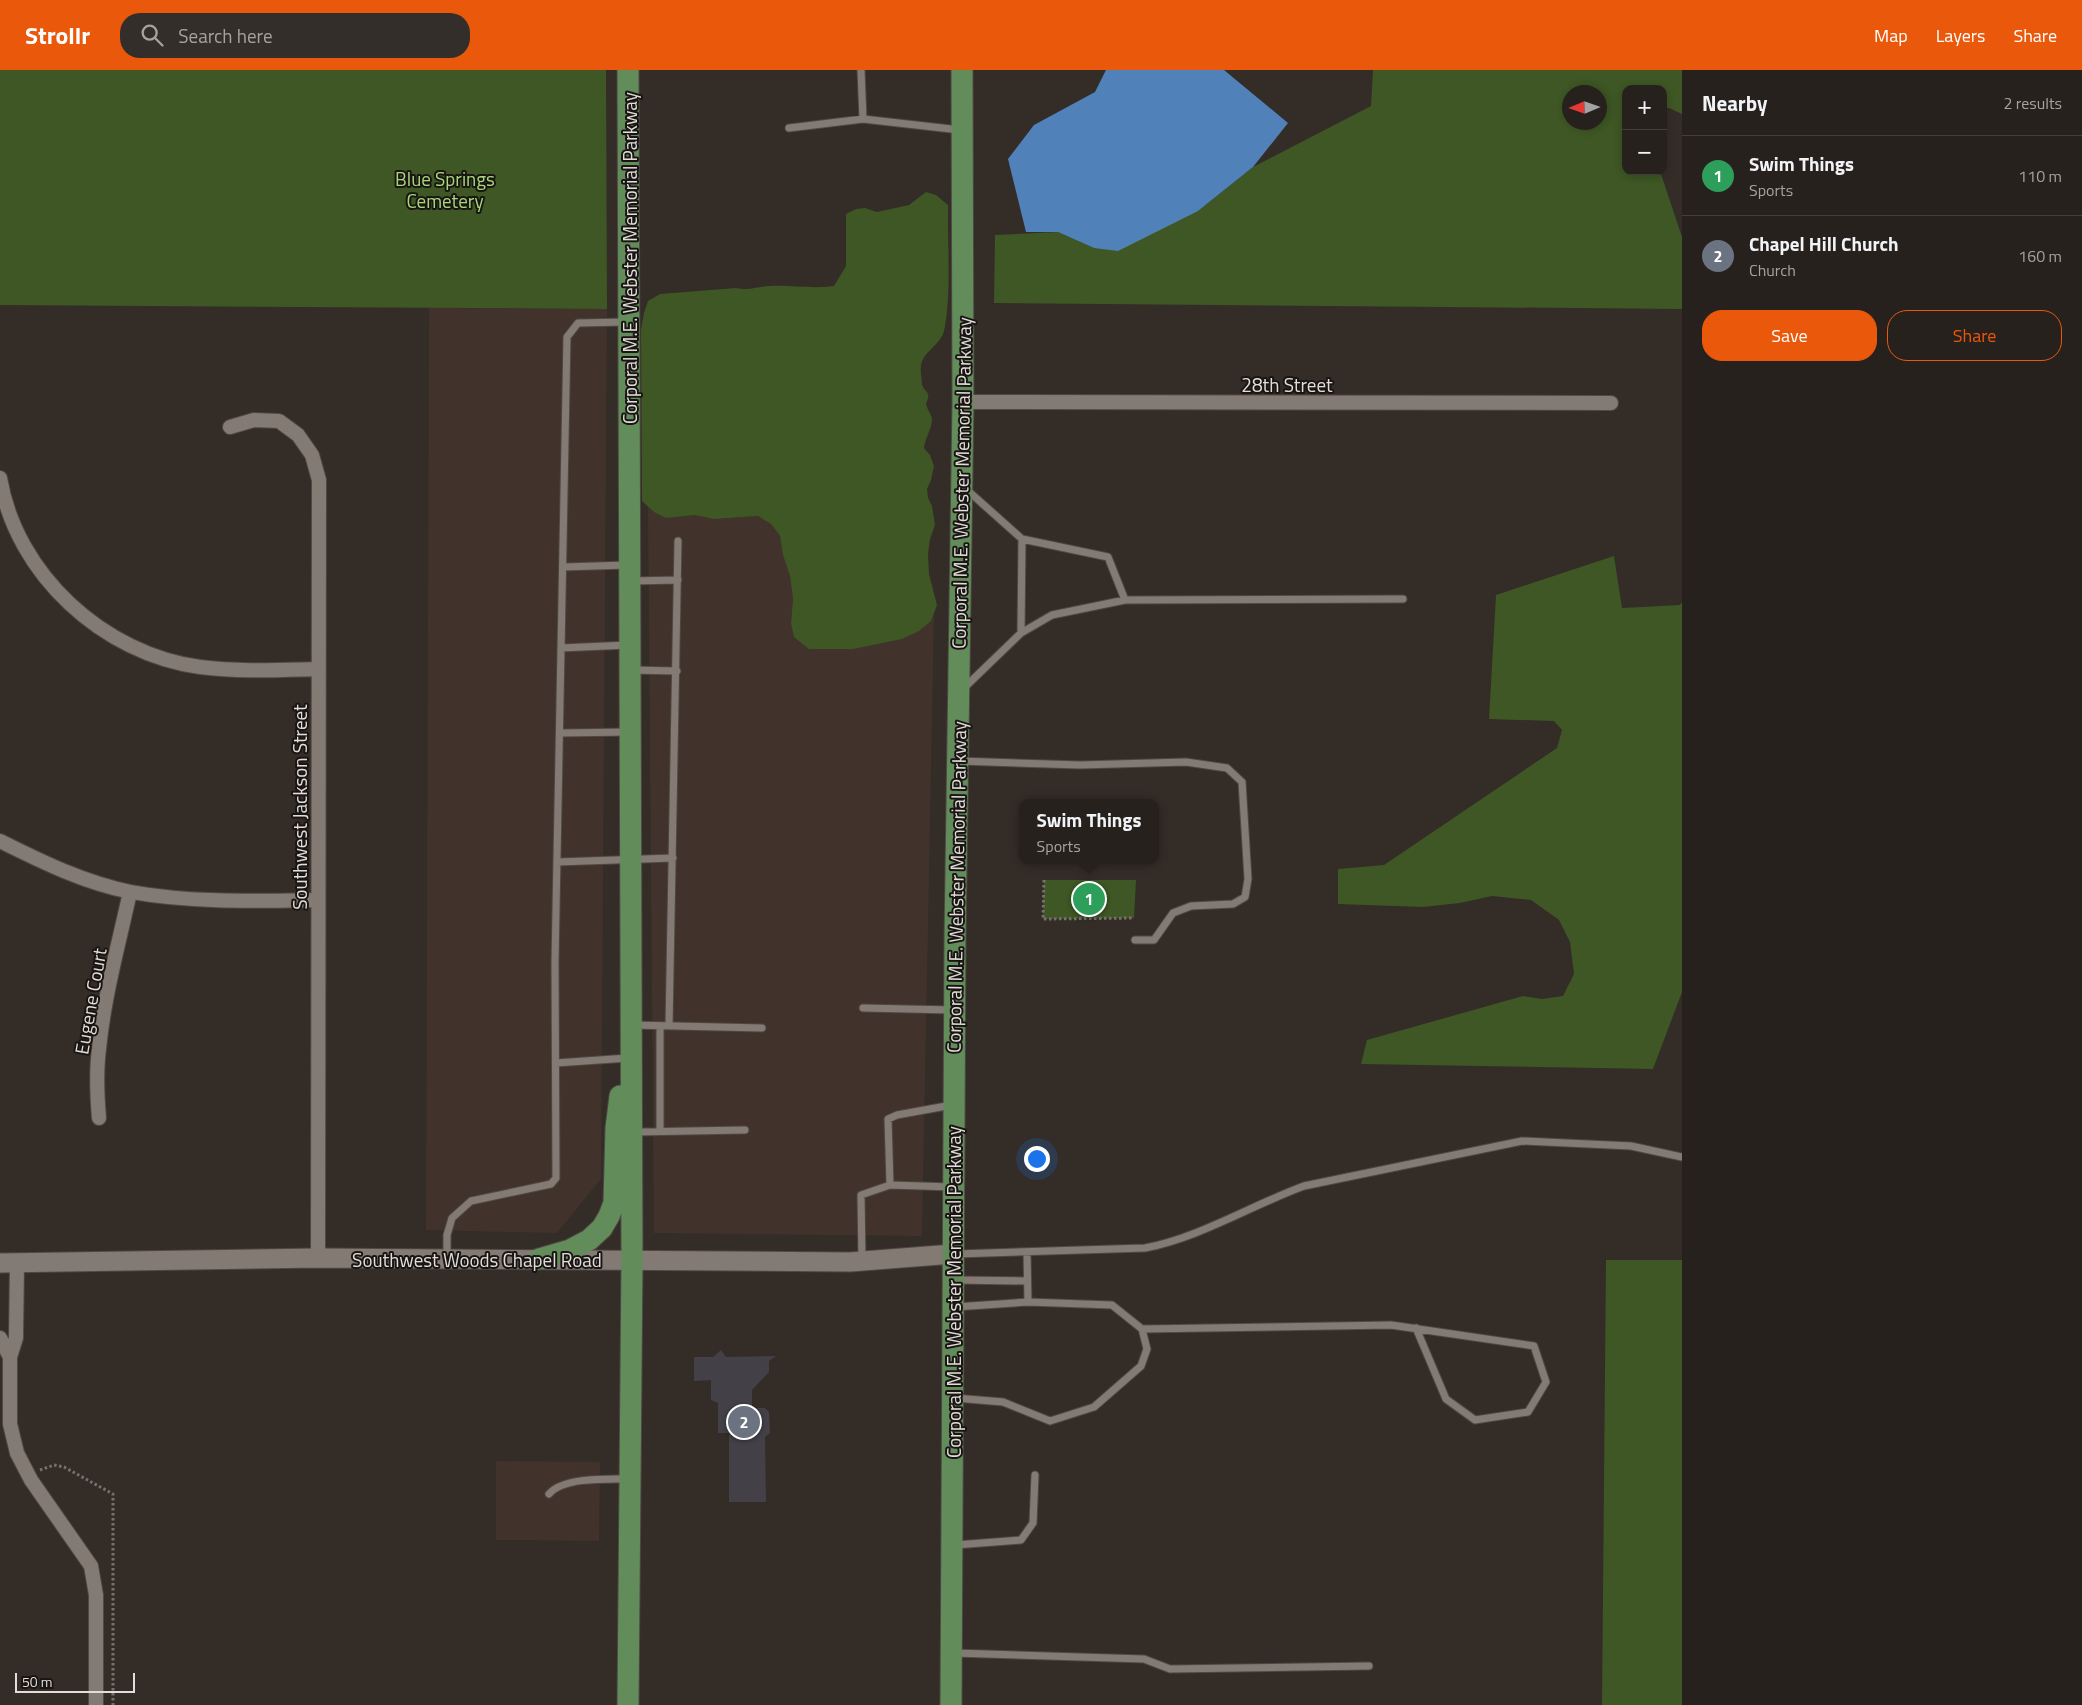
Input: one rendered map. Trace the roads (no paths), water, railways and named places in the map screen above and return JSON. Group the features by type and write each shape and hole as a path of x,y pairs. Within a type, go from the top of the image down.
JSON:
{"main road":[{"name":"Corporal M.E. Webster Memorial Parkway","path":"628,70 632,1132 628,1705"},
{"name":"Corporal M.E. Webster Memorial Parkway","path":"951,1705 954,1010 963,402 962,70"},
{"path":"539,1259 570,1250 589,1240 602,1228 609,1216 614,1203 616,1128 621,1086 631,1058"},
{"name":"Southwest Woods Chapel Road","path":"9,1263 318,1258 862,1261 953,1254"}],"street":[{"name":"28th Street","path":"963,402 1611,403"},
{"name":"Southwest Jackson Street","path":"230,428 254,420 278,421 298,435 312,456 319,480 318,1258"},
{"path":"0,478 2,492 12,521 23,544 49,582 78,613 116,639 158,658 198,667 234,670 318,669"},
{"path":"0,841 47,865 130,892 232,901 318,900"},
{"name":"Eugene Court","path":"99,1118 97,1086 99,1049 105,1008 130,892"},
{"path":"9,1263 16,1338 10,1358 10,1424 17,1453 31,1480 91,1566 96,1596 96,1705"},
{"path":"0,1338 10,1358"}],"lane":[{"path":"860,70 863,119"},
{"path":"789,128 863,119 963,130"},
{"path":"447,1258 446,1235 452,1218 471,1201 551,1184 556,1178 557,862 567,337 578,323 629,322"},
{"path":"962,485 1022,539 1108,556 1125,600"},
{"path":"1021,633 1022,539"},
{"path":"670,1026 678,542"},
{"path":"563,568 630,573 678,580"},
{"path":"959,693 1021,633 1052,615 1125,600 1402,599"},
{"path":"561,648 630,645"},
{"path":"630,670 677,671"},
{"path":"560,733 630,732"},
{"path":"958,761 1080,764 1186,762 1227,768 1242,782 1248,879 1245,897 1233,904 1192,906 1173,912 1154,940 1135,940"},
{"path":"557,862 674,858"},
{"path":"863,1008 954,1010"},
{"path":"631,1025 762,1028"},
{"path":"660,1026 660,1131"},
{"path":"556,1063 631,1058"},
{"path":"890,1185 888,1119 897,1115 954,1105"},
{"path":"632,1132 745,1130"},
{"path":"953,1254 1145,1248 1170,1243 1273,1197 1304,1186 1522,1141 1631,1146 1682,1157"},
{"path":"862,1261 861,1194 890,1185 954,1186"},
{"path":"1027,1252 1028,1302"},
{"path":"953,1280 1027,1282"},
{"path":"952,1398 1003,1402 1050,1421 1094,1407 1141,1366 1147,1349 1142,1329 1112,1305 1028,1302 953,1307"},
{"path":"1142,1329 1391,1325 1416,1328 1534,1346 1546,1382 1528,1412 1475,1420 1446,1399 1416,1328"},
{"path":"952,1545 1021,1540 1032,1523 1034,1475"},
{"path":"549,1494 553,1489 565,1483 630,1478"},
{"path":"951,1653 1144,1659 1170,1669 1369,1666"}],"water":[{"path":"1106,70 1224,70 1288,123 1253,167 1198,211 1118,251 1094,248 1058,232 1026,232 1008,159 1034,125 1095,92"}],"place":[{"name":"Swim Things","path":"1089,899"},
{"name":"Chapel Hill Church","path":"744,1422"}],"park label":[{"name":"Blue Springs Cemetery","path":"445,189"}]}
